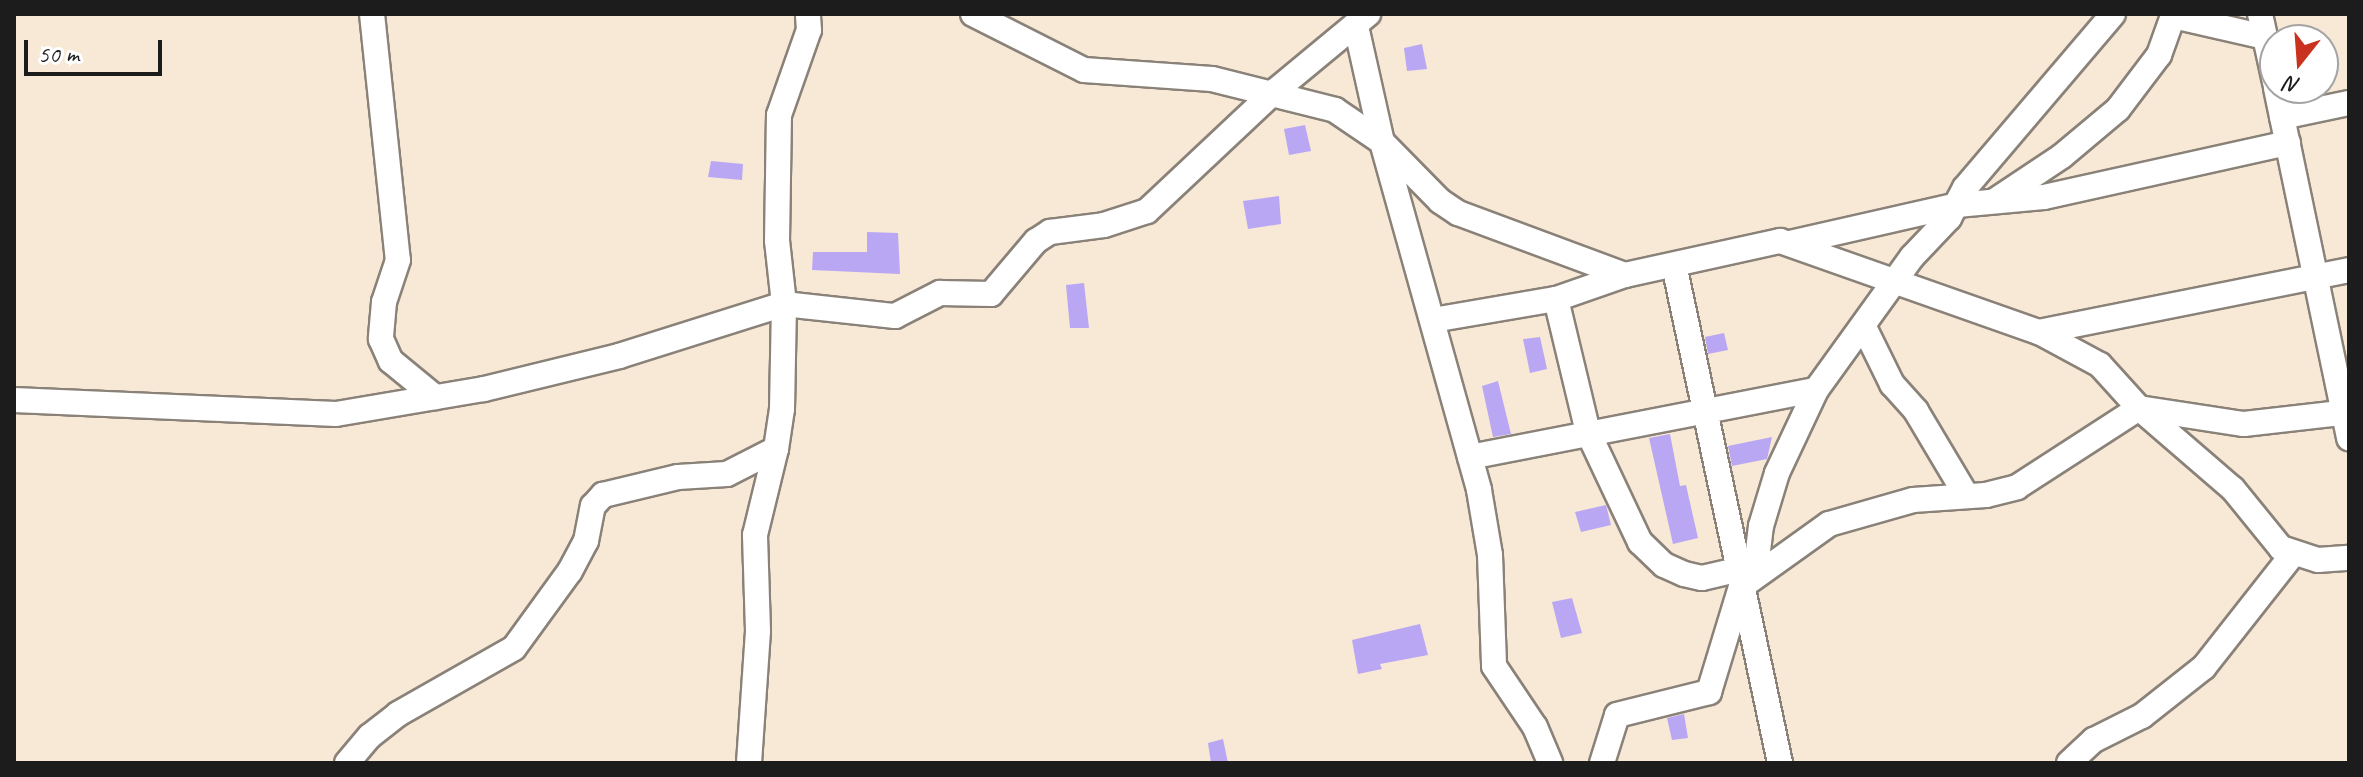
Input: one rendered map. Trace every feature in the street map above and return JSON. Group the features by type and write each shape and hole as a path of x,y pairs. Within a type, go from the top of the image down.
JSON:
{"street":[{"path":"372,14 398,260 384,302 381,339 391,361 435,397"},
{"path":"749,763 758,631 755,535 776,449 784,304 777,241 779,115 809,30 808,14"},
{"path":"973,14 1084,70 1212,79 1275,91 1335,110 1382,142 1440,201 1458,213 1625,275"},
{"path":"1602,763 1617,715 1709,692 1777,473 1816,390 1957,205 1965,188 2113,14"},
{"path":"1996,200 2062,156 2118,109 2159,55 2167,15 2259,25"},
{"path":"14,400 336,414 435,397 619,356 784,304 895,316 940,293 991,294 1036,241 1050,232 1104,225 1147,211 1275,91 1362,20 1382,142 1470,457 1490,555 1494,666 1535,727 1550,763"},
{"path":"2282,117 2349,103"},
{"path":"2280,104 2349,438"},
{"path":"1433,320 1556,299 1625,275 1770,242 1790,243 1957,205 2044,197 2288,143"},
{"path":"1790,243 1896,285 2039,332 2100,365 2139,408 2221,478 2292,555 2349,558"},
{"path":"1674,265 1745,578 1780,763"},
{"path":"2039,332 2349,270"},
{"path":"1556,299 1588,432 1633,531 1664,565 1702,578 1745,578 1829,524 1913,500 2017,487 2139,408 2244,424 2346,413"},
{"path":"1864,327 1892,384 1916,411 1966,495"},
{"path":"1470,457 1704,408 1816,390"},
{"path":"347,763 370,736 398,714 514,648 570,571 586,541 593,506 603,495 678,477 727,474 776,449"},
{"path":"2069,763 2094,740 2142,716 2204,667 2251,614 2292,555"}],"building":[{"path":"1422,44 1427,69 1407,71 1404,48"},
{"path":"1305,125 1311,151 1289,155 1284,129"},
{"path":"711,161 743,164 742,180 708,177"},
{"path":"1279,196 1281,224 1248,229 1243,201"},
{"path":"867,232 898,233 900,274 812,270 813,252 867,252"},
{"path":"1084,283 1089,328 1070,328 1066,285"},
{"path":"1724,333 1728,350 1708,354 1705,337"},
{"path":"1540,337 1547,369 1530,373 1523,339"},
{"path":"1498,381 1511,434 1493,437 1482,386"},
{"path":"1670,434 1680,486 1686,485 1698,538 1673,544 1649,438"},
{"path":"1772,437 1767,459 1732,466 1728,446"},
{"path":"1606,505 1611,525 1581,532 1575,512"},
{"path":"1572,598 1582,633 1561,638 1552,602"},
{"path":"1420,624 1428,655 1380,664 1382,669 1358,674 1352,640"},
{"path":"1684,714 1688,738 1672,740 1667,718"},
{"path":"1223,739 1228,763 1211,763 1208,743"}]}
